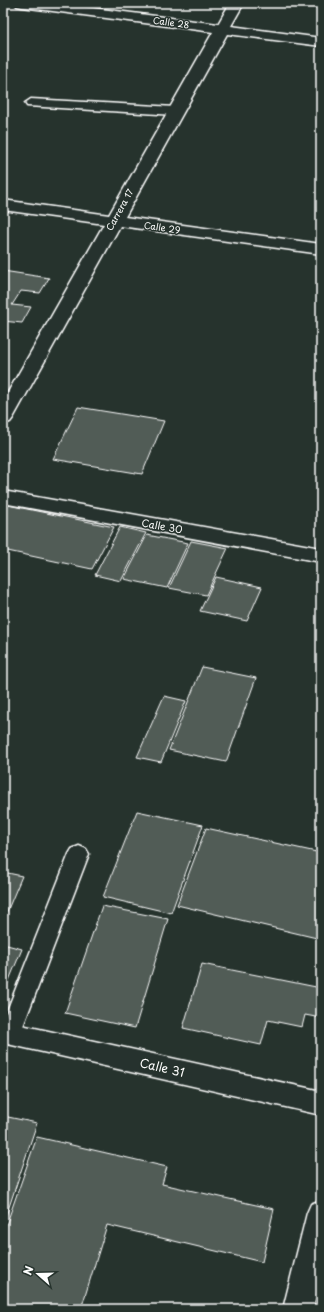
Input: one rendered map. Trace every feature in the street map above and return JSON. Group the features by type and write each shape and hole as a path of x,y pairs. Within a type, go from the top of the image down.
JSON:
{"street":[{"name":"Calle 28","path":"22,3 321,42"},
{"name":"Carrera 17","path":"3,418 237,3"},
{"name":"Calle 29","path":"3,205 321,249"},
{"name":"Calle 30","path":"3,497 321,555"},
{"name":"Calle 31","path":"6,1033 321,1103"},
{"path":"298,1309 321,1213"}],"lane":[{"path":"31,103 175,111"},
{"path":"6,1033 79,854"}],"building":[{"path":"3,271 49,278 40,293 21,291 12,305 31,307 22,323 3,321"},
{"path":"78,407 164,421 142,474 53,459"},
{"path":"3,504 114,527 92,569 3,550"},
{"path":"120,527 146,533 121,581 95,575"},
{"path":"147,535 188,543 167,588 124,579"},
{"path":"191,541 228,548 206,595 169,588"},
{"path":"216,577 262,587 247,621 200,611"},
{"path":"202,667 256,678 226,762 169,750"},
{"path":"164,696 186,701 161,762 137,757"},
{"path":"137,811 203,825 171,913 103,897"},
{"path":"206,828 321,853 321,939 177,905"},
{"path":"3,872 22,876 3,921"},
{"path":"102,906 168,919 135,1028 65,1013"},
{"path":"3,944 22,949 5,990 3,990"},
{"path":"202,964 321,988 321,1018 305,1015 302,1027 268,1020 261,1045 183,1028"},
{"path":"3,1116 37,1123 6,1216 3,1215"},
{"path":"37,1137 167,1167 162,1184 274,1209 262,1262 107,1225 81,1309 3,1309 3,1234"}]}
